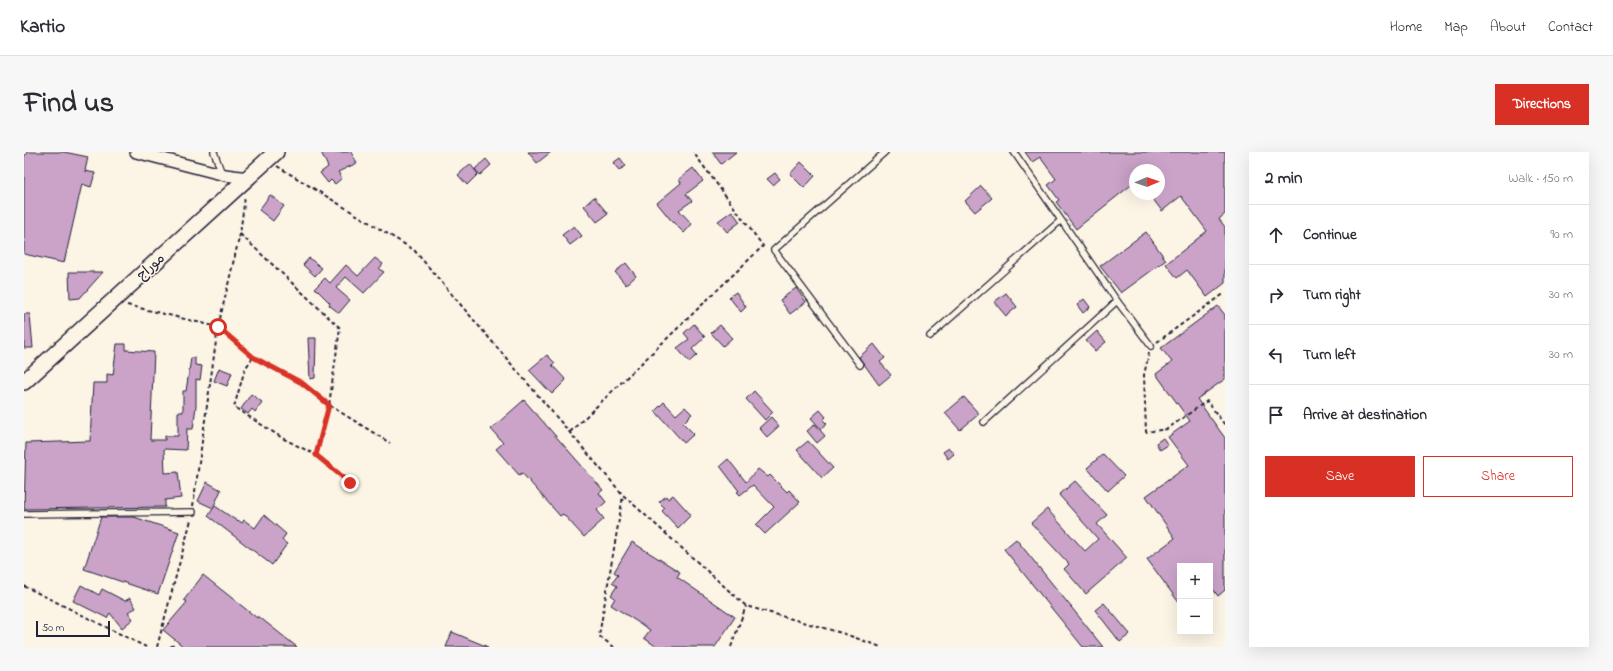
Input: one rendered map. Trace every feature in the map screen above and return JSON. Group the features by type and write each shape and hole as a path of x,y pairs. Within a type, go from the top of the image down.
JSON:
{"main road":[{"name":"موراج","path":"24,382 111,301 272,156"}],"street":[{"path":"136,152 222,174 248,178"}],"lane":[{"path":"214,152 222,174"},
{"path":"860,365 774,250 885,152"},
{"path":"1014,152 1117,302 1151,346"},
{"path":"930,336 1060,221"},
{"path":"984,422 1117,302"},
{"path":"24,514 192,512"}],"path":[{"path":"570,432 763,246 693,152"},
{"path":"272,156 414,250 623,495 746,606 845,634 881,647"},
{"path":"157,647 192,512 218,327 240,234 248,178"},
{"path":"240,234 340,328 329,405 316,455"},
{"path":"1225,293 1151,346 1144,375 1146,432 1167,430 1207,401 1225,425"},
{"path":"111,301 218,327 253,357 302,383 329,405 390,443"},
{"path":"253,357 245,369 234,407 284,440 316,455 350,483"},
{"path":"614,647 599,636 623,495"},
{"path":"24,586 146,647"},
{"path":"731,647 746,606"},
{"path":"170,647 175,645 177,647"}],"building":[{"path":"27,152 64,152 88,157 85,171 95,173 91,187 82,184 64,263 24,254 24,155 26,155"},
{"path":"321,152 351,152 357,163 338,172 342,178 335,184 331,180 328,183 320,173 328,167"},
{"path":"528,152 551,152 537,163"},
{"path":"712,152 736,152 721,164"},
{"path":"1025,152 1225,152 1225,214 1219,219 1225,227 1225,283 1207,297 1187,270 1177,278 1166,264 1207,231 1181,196 1162,211 1154,200 1165,200 1165,164 1129,164 1129,187 1076,229 1056,202 1059,200 1048,185 1056,179 1040,157 1032,162"},
{"path":"620,158 626,166 619,170 613,163"},
{"path":"486,159 491,165 480,175 475,169"},
{"path":"801,162 815,176 804,188 790,174"},
{"path":"470,164 478,174 467,185 458,175"},
{"path":"693,168 703,181 686,194 692,201 679,210 692,224 684,233 657,203 681,183 679,179"},
{"path":"775,173 780,179 773,185 767,179"},
{"path":"981,186 992,198 975,212 965,201"},
{"path":"270,195 284,206 273,221 259,210"},
{"path":"594,197 608,214 597,222 584,206"},
{"path":"732,211 740,222 727,232 718,221"},
{"path":"574,226 582,236 570,245 562,235"},
{"path":"1146,232 1166,260 1121,293 1100,266"},
{"path":"309,258 322,268 315,276 303,265"},
{"path":"375,258 383,264 379,269 384,272 364,293 346,277 336,288 350,300 339,313 329,305 330,303 315,288 325,278 330,283 346,265 358,276"},
{"path":"626,263 636,276 626,285 615,272"},
{"path":"69,272 103,272 80,298 70,299"},
{"path":"796,288 806,302 790,314 780,300"},
{"path":"736,292 746,307 741,312 729,297"},
{"path":"1006,293 1017,307 1006,316 994,302"},
{"path":"1084,299 1090,307 1083,313 1077,305"},
{"path":"1218,306 1225,315 1225,379 1197,399 1225,438 1225,590 1218,596 1213,589 1213,563 1177,563 1177,600 1147,559 1175,538 1146,496 1189,465 1168,437 1190,421 1156,374 1172,362 1161,348"},
{"path":"24,314 30,314 33,348 24,348"},
{"path":"694,324 705,337 692,349 697,355 689,362 677,348 689,339 684,333"},
{"path":"720,325 732,338 723,346 711,333"},
{"path":"1097,331 1106,342 1095,351 1086,341"},
{"path":"308,338 316,338 315,378 310,379"},
{"path":"117,344 126,344 126,350 154,352 150,440 165,440 165,436 178,436 178,412 183,412 183,391 186,391 191,358 195,358 195,365 202,366 200,380 196,379 196,406 193,429 187,429 186,450 164,449 165,473 178,472 181,498 165,500 165,507 24,509 26,443 90,441 93,383 107,383 107,374 113,375"},
{"path":"874,344 885,358 880,362 891,375 879,385 859,357"},
{"path":"547,355 555,363 552,365 566,380 552,394 529,370"},
{"path":"219,368 232,373 227,386 214,381"},
{"path":"754,391 773,412 765,420 746,399"},
{"path":"251,394 262,402 255,412 252,409 248,414 241,409"},
{"path":"964,397 979,414 960,430 945,413"},
{"path":"524,400 603,490 599,493 606,502 597,510 604,519 584,537 563,514 560,516 522,473 519,475 496,449 503,443 491,429"},
{"path":"664,402 676,415 685,407 692,414 683,423 694,434 684,443 655,411"},
{"path":"820,410 826,417 823,420 827,424 821,429 811,418"},
{"path":"771,417 779,426 767,437 759,428"},
{"path":"815,424 825,436 817,443 807,431"},
{"path":"1163,438 1168,445 1160,450 1156,443"},
{"path":"808,441 833,468 822,478 797,450"},
{"path":"949,448 954,454 948,459 943,452"},
{"path":"1103,454 1124,476 1108,491 1087,468"},
{"path":"728,459 746,482 758,469 768,477 770,475 787,492 789,490 800,502 765,534 756,525 774,507 753,485 740,495 737,492 739,491 720,466"},
{"path":"1075,481 1107,515 1097,524 1127,558 1086,594 1064,569 1069,564 1031,523 1047,509 1085,551 1098,539 1059,495"},
{"path":"207,482 221,490 213,508 198,501"},
{"path":"673,495 691,515 678,528 662,511 665,508 659,502 666,496 668,499"},
{"path":"215,506 237,521 238,520 242,523 244,520 255,528 264,515 286,534 282,540 287,544 272,565 208,516"},
{"path":"101,517 134,517 179,532 158,594 84,569"},
{"path":"1016,539 1103,647 1083,647 1040,594 1004,549"},
{"path":"632,542 680,572 677,577 735,617 715,647 657,647 644,638 650,630 611,605 615,598 611,595 617,586 612,583 618,575 614,572"},
{"path":"203,575 257,618 258,616 297,647 184,647 163,630 187,602 184,600"},
{"path":"81,585 99,595 102,589 125,601 130,598 136,608 128,612 133,619 122,628 110,613 107,618 73,601"},
{"path":"1104,603 1130,634 1120,642 1095,610"},
{"path":"452,632 488,647 446,647"}],"route":[{"path":"218,327 253,357 302,383 329,405 316,455 350,483"}]}
